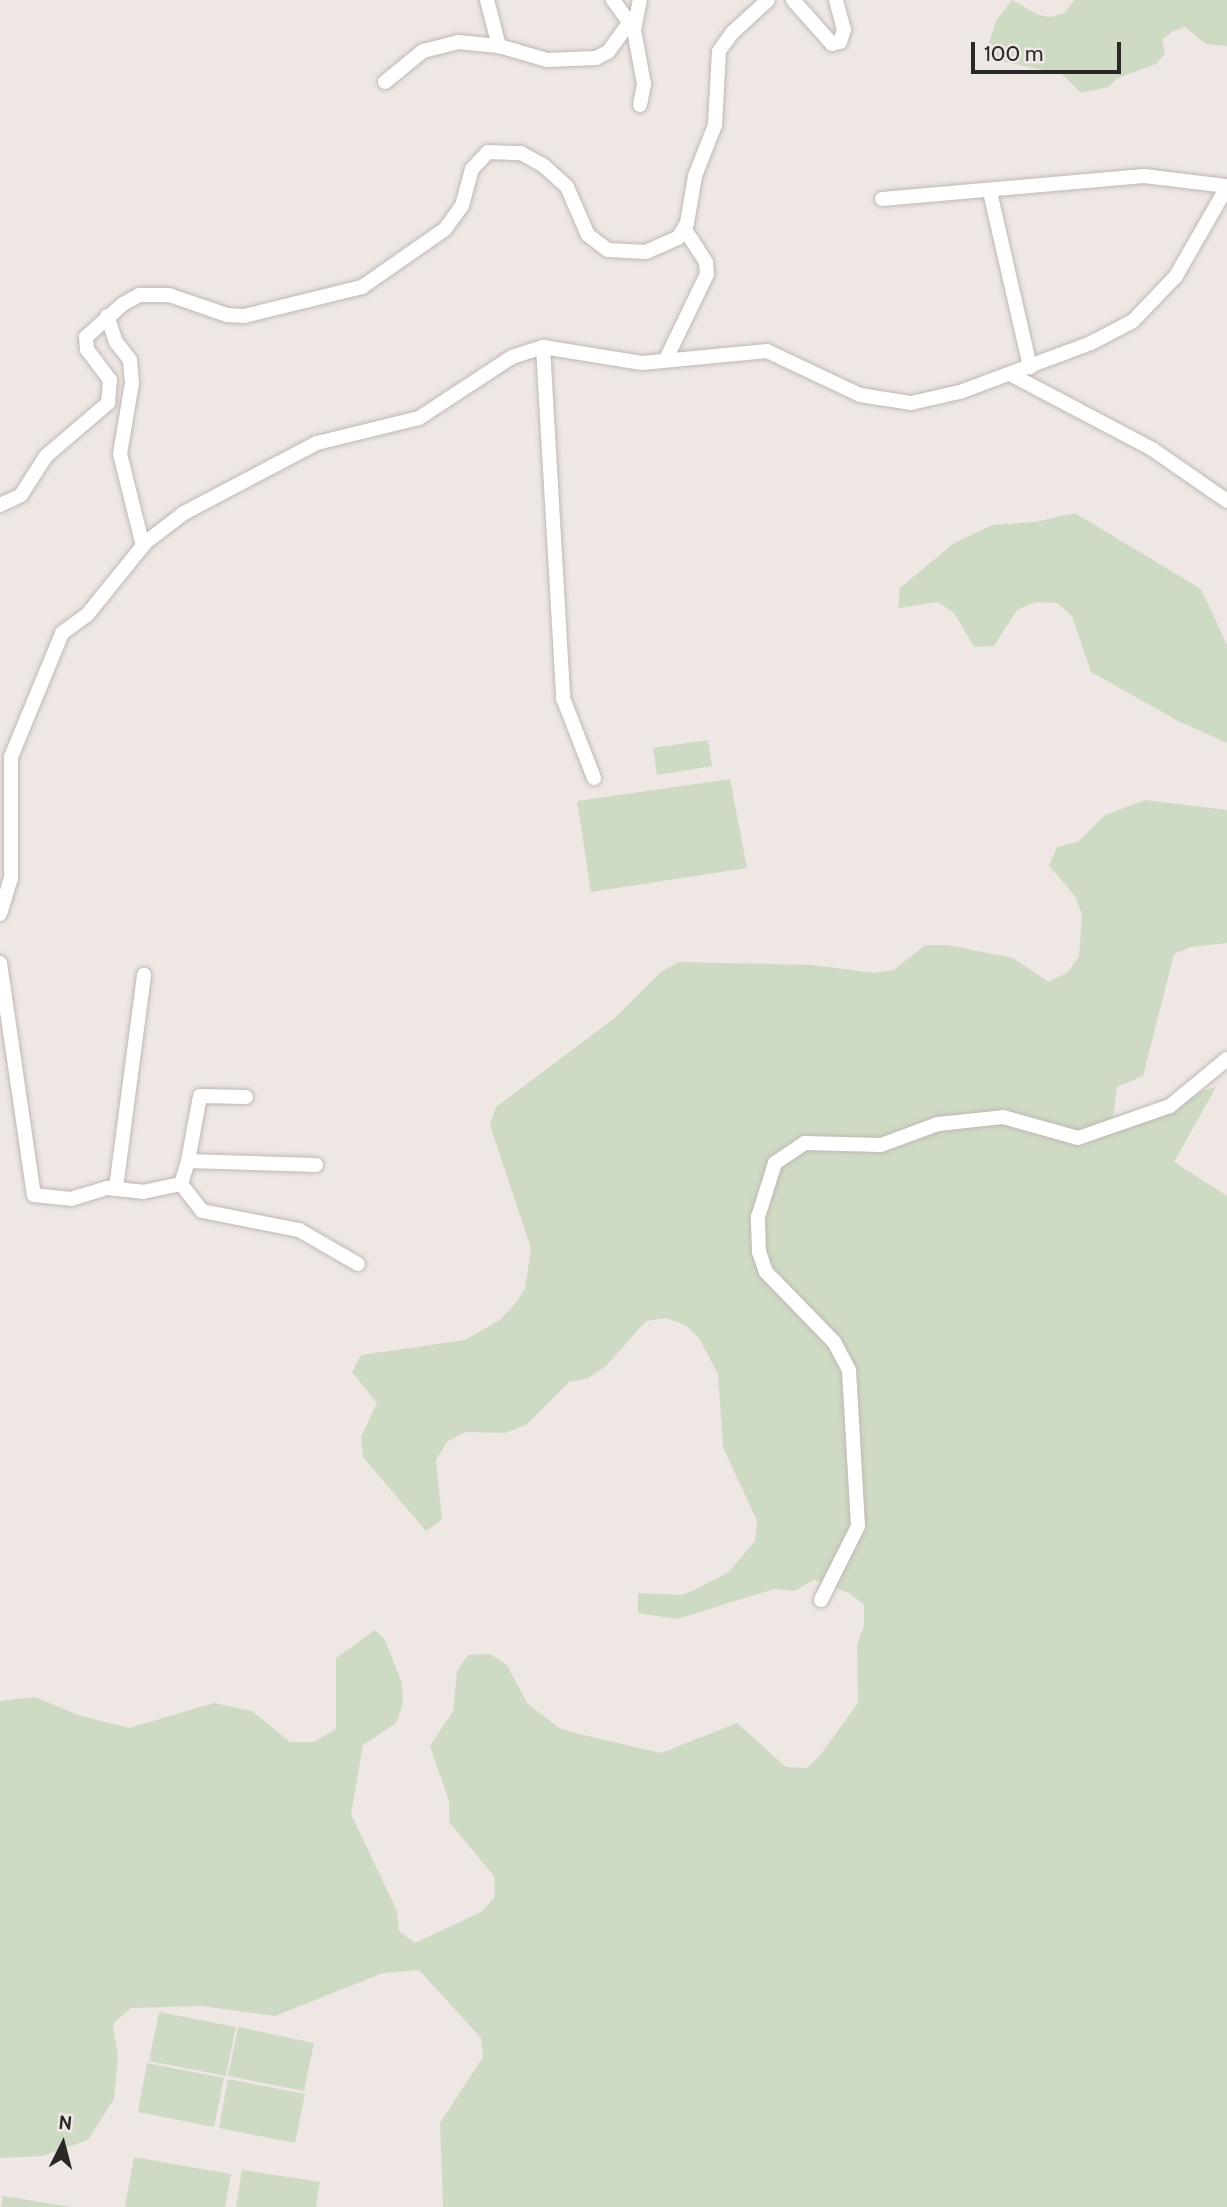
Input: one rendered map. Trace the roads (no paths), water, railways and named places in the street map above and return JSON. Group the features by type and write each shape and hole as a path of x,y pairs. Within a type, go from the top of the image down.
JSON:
{"street":[{"path":"487,0 499,46"},
{"path":"613,0 631,27 644,84 640,105"},
{"path":"385,82 423,51 439,45 479,42 547,60 596,58 608,52 631,27 640,0"},
{"path":"666,359 706,274 706,262 685,230 695,176 718,113 719,51 733,32 768,0"},
{"path":"793,0 832,44 840,42 844,30 836,0"},
{"path":"0,505 21,495 46,456 108,403 110,380 87,350 86,337 107,316 131,298 149,294 169,295 227,315 244,316 362,287 445,229 462,206 472,169 488,152 521,153 544,166 567,187 588,235 608,250 634,253 654,250 685,230"},
{"path":"0,914 11,878 11,757 24,724 44,686 62,633 87,615 143,545 184,513 317,443 393,428 419,418 512,357 543,346 642,363 666,359 678,362 766,351 860,396 911,402 1010,374 1133,321 1176,275 1227,187 1144,176 881,200"},
{"path":"990,191 1030,367"},
{"path":"107,316 116,342 130,359 132,383 120,454 143,545"},
{"path":"543,346 563,698 594,778"},
{"path":"1010,374 1152,449 1227,501"},
{"path":"0,963 34,1195 71,1199 116,1188 143,1192 181,1184"},
{"path":"116,1188 144,975"},
{"path":"821,1600 858,1525 849,1370 834,1342 766,1272 759,1252 758,1217 775,1163 805,1143 881,1145 939,1124 1003,1117 1079,1138 1170,1106 1227,1059"},
{"path":"181,1184 200,1096 246,1097"},
{"path":"188,1161 316,1165"},
{"path":"181,1184 202,1211 299,1230 358,1264"}]}
